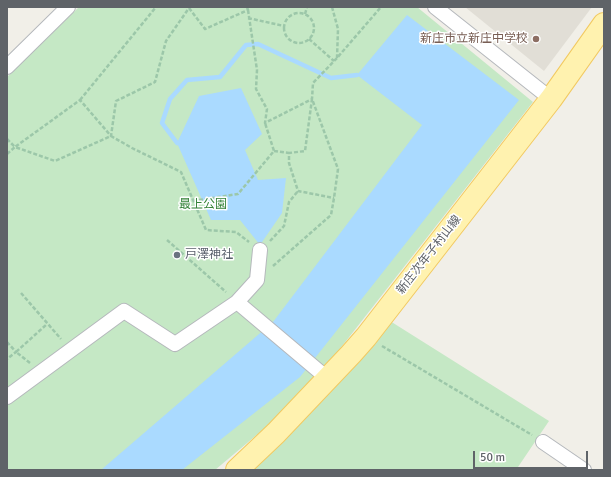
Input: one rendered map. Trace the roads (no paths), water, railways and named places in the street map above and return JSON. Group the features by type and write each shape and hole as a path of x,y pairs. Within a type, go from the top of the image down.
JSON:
{"main road":[{"name":"新庄次年子村山線","path":"237,470 276,433 366,337 551,98 604,24"}],"street":[{"path":"7,67 68,7"},
{"path":"435,7 551,98"},
{"path":"7,396 124,311 175,344 237,302 258,280 260,250"},
{"path":"237,302 327,378"},
{"path":"543,442 584,470"}],"water":[{"path":"407,15 519,100 300,377 182,470 101,470 273,322 422,125 357,75"},
{"path":"241,88 262,134 245,150 258,180 286,178 282,213 260,245 240,220 211,220 177,143 199,96"}],"waterway":[{"path":"177,143 162,123 170,99 187,80 220,77 246,45 258,44 331,78 357,75"}],"place":[{"name":"新庄市立新庄中学校","path":"536,39"},
{"name":"戸澤神社","path":"177,255"}],"park label":[{"name":"最上公園","path":"203,205"}]}
